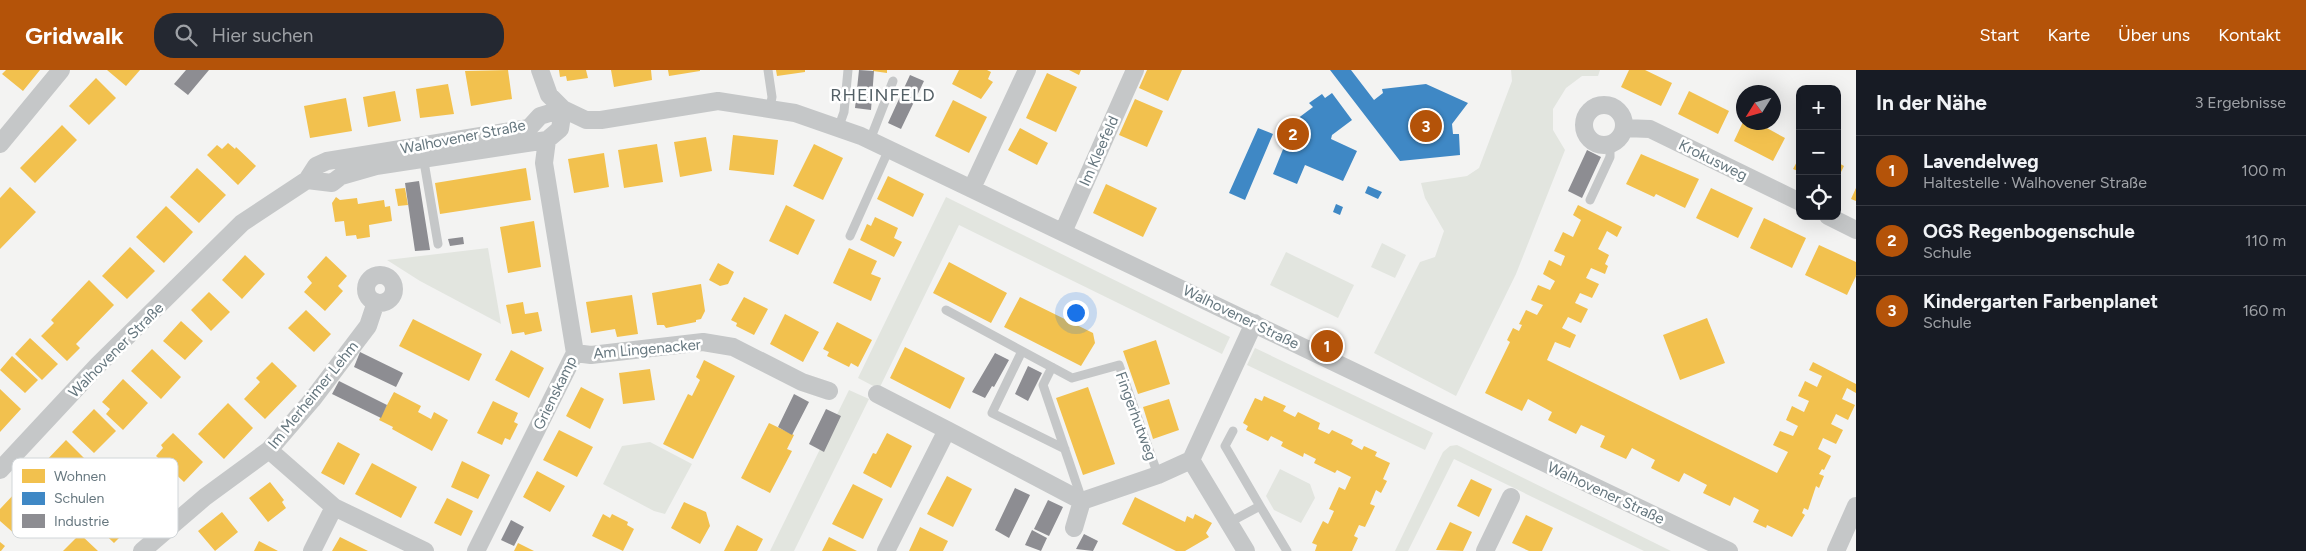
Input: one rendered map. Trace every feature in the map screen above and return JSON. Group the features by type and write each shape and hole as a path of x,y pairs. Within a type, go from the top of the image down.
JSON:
{"street":[{"path":"0,144 61,70"},
{"path":"536,137 560,129 563,109 549,95 540,70"},
{"path":"972,188 1027,70"},
{"name":"Im Kleefeld","path":"1063,232 1135,70"},
{"name":"Walhovener Straße","path":"563,109 586,120 601,120 718,101 795,113 838,126 972,188 1729,551"},
{"path":"1599,105 1612,106 1621,115 1624,128 1619,139 1610,145 1596,145 1586,136 1583,124 1588,112 1599,105"},
{"name":"Krokusweg","path":"1624,128 1650,129 1796,200"},
{"name":"Walhovener Straße","path":"0,470 98,365 242,223 307,180 316,166 327,162 536,137"},
{"name":"Grienskamp","path":"476,551 576,353 544,163 536,137"},
{"path":"1836,220 1856,230"},
{"name":"Im Merheimer Lehm","path":"178,520 205,497 269,450 312,400 368,326 376,302"},
{"path":"1246,551 1192,460 1254,323"},
{"name":"Am Lingenacker","path":"576,353 591,355 703,342 733,347 802,382 829,391"},
{"path":"877,394 1082,501 1074,528"},
{"path":"886,551 947,430"},
{"path":"269,450 334,507 425,551"},
{"name":"Fingerhutweg","path":"1082,501 1158,475 1192,460"},
{"path":"1485,551 1511,497"},
{"path":"1836,551 1856,506"},
{"path":"312,551 334,507"},
{"name":"Im Merheimer Lehm","path":"142,551 157,538"}],"lane":[{"path":"768,70 772,97 770,108"},
{"path":"838,126 844,112 848,70"},
{"path":"870,140 893,81"},
{"path":"1590,200 1610,157 1610,145"},
{"path":"850,236 889,149"},
{"path":"423,152 438,244"},
{"name":"Fingerhutweg","path":"946,310 1072,378 1118,365 1158,475"},
{"path":"1022,351 992,413 1065,449"},
{"path":"1052,367 1043,384 1082,501"},
{"path":"1233,431 1226,446 1287,551"},
{"path":"1230,522 1260,506"}],"shaded area":[{"path":"1511,70 1600,70 1598,76 1582,76 1566,88 1553,109 1553,130 1565,150 1516,274 1456,396 1374,353 1420,262 1435,257 1444,231 1425,198 1421,183 1467,176 1479,168 1512,81"},
{"path":"946,197 1230,337 1222,354 959,225 879,389 858,378"},
{"path":"1382,243 1406,255 1395,278 1371,267"},
{"path":"488,248 501,324 420,281 387,260"},
{"path":"1286,252 1354,285 1338,318 1270,285"},
{"path":"1255,348 1433,433 1425,450 1247,365"},
{"path":"849,390 869,399 794,551 770,551"},
{"path":"650,442 692,464 665,514 654,511 603,484 622,446"},
{"path":"1457,445 1671,551 1644,551 1454,459 1408,551 1395,551 1443,452 1450,446"},
{"path":"1280,469 1310,484 1315,498 1301,523 1274,510 1266,496"}],"building: Wohnen":[{"path":"6,70 40,70 23,91 2,74"},
{"path":"107,70 140,70 126,86"},
{"path":"508,70 512,99 471,106 465,71"},
{"path":"559,70 586,70 588,78 567,81 566,76 560,77"},
{"path":"611,70 651,70 652,80 614,87"},
{"path":"668,70 700,70 700,71 669,76"},
{"path":"776,70 805,70 805,72 777,76"},
{"path":"887,70 887,73 873,71"},
{"path":"959,70 987,70 991,72 988,79 993,82 981,99 952,84"},
{"path":"1069,70 1081,70 1079,75"},
{"path":"1147,70 1182,70 1168,101 1139,88"},
{"path":"1629,70 1645,70 1672,83 1661,106 1621,87"},
{"path":"1047,73 1077,87 1056,132 1026,118"},
{"path":"96,78 116,98 89,125 69,106"},
{"path":"448,84 454,114 420,118 416,89"},
{"path":"395,91 401,121 368,127 363,97"},
{"path":"1689,91 1729,111 1718,134 1678,114"},
{"path":"346,98 352,131 310,138 304,106"},
{"path":"1135,99 1163,111 1147,147 1119,135"},
{"path":"953,100 987,117 969,153 935,136"},
{"path":"62,125 77,140 35,183 20,168"},
{"path":"1020,128 1048,143 1037,165 1008,150"},
{"path":"1739,130 1770,130 1785,138 1773,161 1734,141"},
{"path":"733,135 778,140 774,175 729,170"},
{"path":"706,137 712,171 680,177 674,142"},
{"path":"228,143 235,149 236,147 256,166 238,185 207,155 217,145 222,149"},
{"path":"657,144 663,182 624,188 618,150"},
{"path":"814,144 843,158 823,200 793,186"},
{"path":"604,153 609,187 574,193 568,159"},
{"path":"1641,154 1699,179 1685,208 1656,194 1654,197 1626,184"},
{"path":"197,168 226,195 199,223 170,197"},
{"path":"526,168 531,200 440,214 435,183"},
{"path":"888,176 924,194 913,217 877,199"},
{"path":"1106,184 1157,208 1143,237 1093,213"},
{"path":"10,187 36,212 0,249 0,198"},
{"path":"405,188 408,205 398,206 395,189"},
{"path":"1711,188 1753,208 1738,238 1696,218"},
{"path":"1856,188 1856,201 1851,199"},
{"path":"336,197 340,200 357,198 358,204 384,200 385,207 390,206 392,221 369,225 370,237 357,239 356,235 346,236 344,221 335,222 332,203"},
{"path":"786,205 815,220 798,255 769,241"},
{"path":"1578,205 1622,227 1617,237 1607,231 1598,249 1609,255 1605,264 1608,266 1605,274 1591,268 1586,278 1599,284 1592,298 1580,293 1575,303 1588,309 1581,323 1568,317 1562,328 1576,335 1570,348 1555,342 1547,360 1777,473 1788,452 1773,445 1780,431 1793,436 1798,426 1786,420 1792,406 1804,412 1809,401 1798,396 1805,381 1817,387 1822,376 1809,370 1813,362 1856,384 1856,393 1847,388 1842,399 1855,405 1848,420 1836,414 1831,424 1843,430 1836,444 1823,438 1818,449 1831,456 1824,470 1822,469 1819,474 1824,476 1819,488 1816,486 1808,510 1804,508 1802,513 1805,515 1792,537 1767,525 1766,528 1753,522 1759,510 1734,497 1730,506 1703,493 1707,485 1684,473 1679,482 1651,468 1655,460 1632,448 1626,459 1600,447 1605,436 1581,425 1576,434 1548,420 1552,412 1528,399 1522,411 1485,393 1510,342 1507,340 1513,328 1519,331 1522,325 1519,324 1526,310 1537,315 1543,305 1531,300 1538,285 1550,290 1555,281 1543,274 1549,260 1561,266 1565,256 1554,251 1563,232 1573,237 1581,220 1573,215"},
{"path":"166,206 193,232 164,263 136,237"},
{"path":"875,217 898,228 894,238 902,242 894,257 860,240 867,224 871,226"},
{"path":"1764,218 1806,238 1792,268 1750,248"},
{"path":"534,221 541,267 508,273 500,227"},
{"path":"1819,245 1856,262 1856,276 1847,295 1805,275"},
{"path":"130,247 155,271 127,299 102,276"},
{"path":"849,248 877,261 871,274 881,278 871,301 833,283"},
{"path":"245,255 265,274 242,299 222,280"},
{"path":"326,256 347,276 338,286 343,291 325,311 304,292 312,283 307,277"},
{"path":"949,262 1007,293 991,323 933,293"},
{"path":"718,263 734,272 728,284 720,286 709,280"},
{"path":"89,280 114,305 76,344 80,348 67,361 41,336 54,323 51,320"},
{"path":"701,284 705,311 701,319 696,320 696,322 666,328 664,325 657,325 652,293"},
{"path":"209,292 230,312 211,331 191,310"},
{"path":"632,295 638,334 617,337 615,329 591,333 586,302"},
{"path":"744,297 768,309 754,335 736,326 737,323 731,320"},
{"path":"1020,297 1093,333 1095,343 1081,366 1004,327"},
{"path":"523,302 525,314 538,312 542,331 525,335 524,332 512,334 506,305"},
{"path":"306,310 331,334 314,352 288,328"},
{"path":"785,314 819,332 803,362 770,344"},
{"path":"1707,318 1725,363 1680,380 1663,335"},
{"path":"413,319 482,354 469,381 399,346"},
{"path":"181,321 203,341 185,360 163,341"},
{"path":"837,322 872,340 858,367 851,363 849,367 827,356 829,352 823,349"},
{"path":"30,338 58,364 42,380 15,354"},
{"path":"1156,340 1170,384 1138,394 1123,351"},
{"path":"905,347 965,378 950,409 890,378"},
{"path":"152,349 181,377 161,399 131,371"},
{"path":"511,350 544,368 529,398 495,380"},
{"path":"12,356 38,380 25,393 0,370"},
{"path":"704,360 735,376 693,459 663,444 688,394 692,396 700,380 696,377"},
{"path":"272,362 297,386 265,419 244,399 260,382 256,378"},
{"path":"650,369 655,400 623,404 619,373"},
{"path":"123,379 148,403 123,430 106,414 110,409 102,402"},
{"path":"581,387 604,399 590,429 566,416"},
{"path":"1088,387 1115,464 1083,475 1056,398"},
{"path":"0,389 21,409 0,432"},
{"path":"394,392 421,406 418,412 431,419 434,412 448,420 432,451 379,420"},
{"path":"1264,396 1286,406 1283,411 1295,417 1298,412 1320,423 1318,429 1329,434 1332,430 1353,440 1351,444 1362,450 1364,446 1377,452 1375,456 1390,463 1383,479 1387,481 1381,493 1376,490 1370,504 1375,506 1365,527 1359,525 1354,536 1358,538 1352,551 1315,551 1317,545 1312,543 1323,521 1328,524 1334,511 1329,509 1339,487 1345,490 1351,477 1337,470 1335,473 1314,463 1316,459 1304,453 1303,457 1281,446 1283,442 1271,436 1268,441 1246,430 1248,426 1243,423 1255,398 1262,401"},
{"path":"1169,399 1179,430 1153,439 1143,407"},
{"path":"493,401 518,413 514,422 518,424 510,440 505,438 502,445 477,433"},
{"path":"228,403 253,428 224,459 198,434"},
{"path":"94,409 116,431 94,453 72,432"},
{"path":"769,423 794,435 787,449 792,451 770,493 741,478"},
{"path":"559,430 593,447 577,477 543,460"},
{"path":"173,433 203,462 184,482 178,476 178,458 158,458 156,456 163,448 161,445"},
{"path":"887,433 912,446 891,488 863,473 873,453 876,454"},
{"path":"66,440 84,458 49,458"},
{"path":"338,442 360,454 344,485 321,473"},
{"path":"462,461 490,475 478,499 451,487"},
{"path":"372,463 417,487 401,518 355,494"},
{"path":"537,471 565,486 550,512 523,497"},
{"path":"947,476 972,489 953,527 927,514"},
{"path":"1471,479 1492,489 1479,517 1457,506"},
{"path":"270,482 284,500 282,502 286,508 268,522 249,498"},
{"path":"853,484 883,499 863,539 832,524"},
{"path":"12,496 12,532 0,521 0,509"},
{"path":"1135,497 1185,522 1187,516 1193,519 1195,514 1212,523 1206,533 1209,537 1185,551 1176,551 1122,524"},
{"path":"447,498 473,511 461,536 434,523"},
{"path":"684,502 706,512 710,526 700,544 671,528"},
{"path":"222,512 238,532 215,551 198,531"},
{"path":"603,514 610,518 612,514 628,522 627,525 634,529 623,551 592,536"},
{"path":"1526,515 1553,528 1542,551 1529,551 1512,543"},
{"path":"1450,522 1472,532 1463,551 1436,550"},
{"path":"737,525 763,539 757,551 724,551"},
{"path":"920,527 948,541 943,551 909,551"},
{"path":"340,537 368,551 332,551"},
{"path":"829,537 857,551 822,551"},
{"path":"76,538 84,538 98,551 63,551"},
{"path":"109,538 119,538 114,543"},
{"path":"259,541 278,551 254,551"},
{"path":"0,542 5,546 1,551 0,551"},
{"path":"518,543 534,551 514,551"}],"building: Schulen":[{"path":"1330,70 1351,70 1374,100 1383,93 1382,89 1426,84 1468,103 1452,124 1453,134 1459,134 1460,155 1400,161"},
{"path":"1332,93 1352,120 1332,135 1331,139 1357,151 1343,181 1305,165 1297,184 1273,174 1286,142 1290,144 1292,139 1296,141 1299,134 1294,131 1297,124 1293,122 1313,107 1309,103 1322,94 1325,98"},
{"path":"1258,128 1273,134 1245,200 1229,193"},
{"path":"1368,186 1382,192 1378,199 1365,193"},
{"path":"1336,204 1343,207 1340,215 1333,212"}],"building: Industrie":[{"path":"186,70 209,70 188,95 174,84"},
{"path":"859,70 874,71 871,110 855,108"},
{"path":"910,75 924,81 901,129 888,123"},
{"path":"1587,150 1601,157 1582,198 1568,191"},
{"path":"419,181 430,250 415,251 405,183"},
{"path":"463,237 464,244 450,246 448,239"},
{"path":"360,352 403,373 396,387 354,367"},
{"path":"995,353 1009,360 994,387 992,386 985,398 972,392"},
{"path":"1028,366 1042,373 1028,401 1015,394"},
{"path":"339,381 387,405 381,418 332,394"},
{"path":"794,394 809,402 792,435 778,427"},
{"path":"826,409 841,416 824,452 809,444"},
{"path":"1015,488 1030,495 1009,538 995,530"},
{"path":"1048,500 1063,507 1049,536 1034,529"},
{"path":"511,520 524,527 514,546 501,540"},
{"path":"1032,530 1047,538 1041,551 1025,545"},
{"path":"1084,534 1098,541 1093,551 1076,549"}],"place":[{"name":"Kindergarten Farbenplanet","path":"1426,126"},
{"name":"OGS Regenbogenschule","path":"1293,134"},
{"name":"Lavendelweg","path":"1327,346"}],"district":[{"name":"RHEINFELD","path":"883,95"}]}
